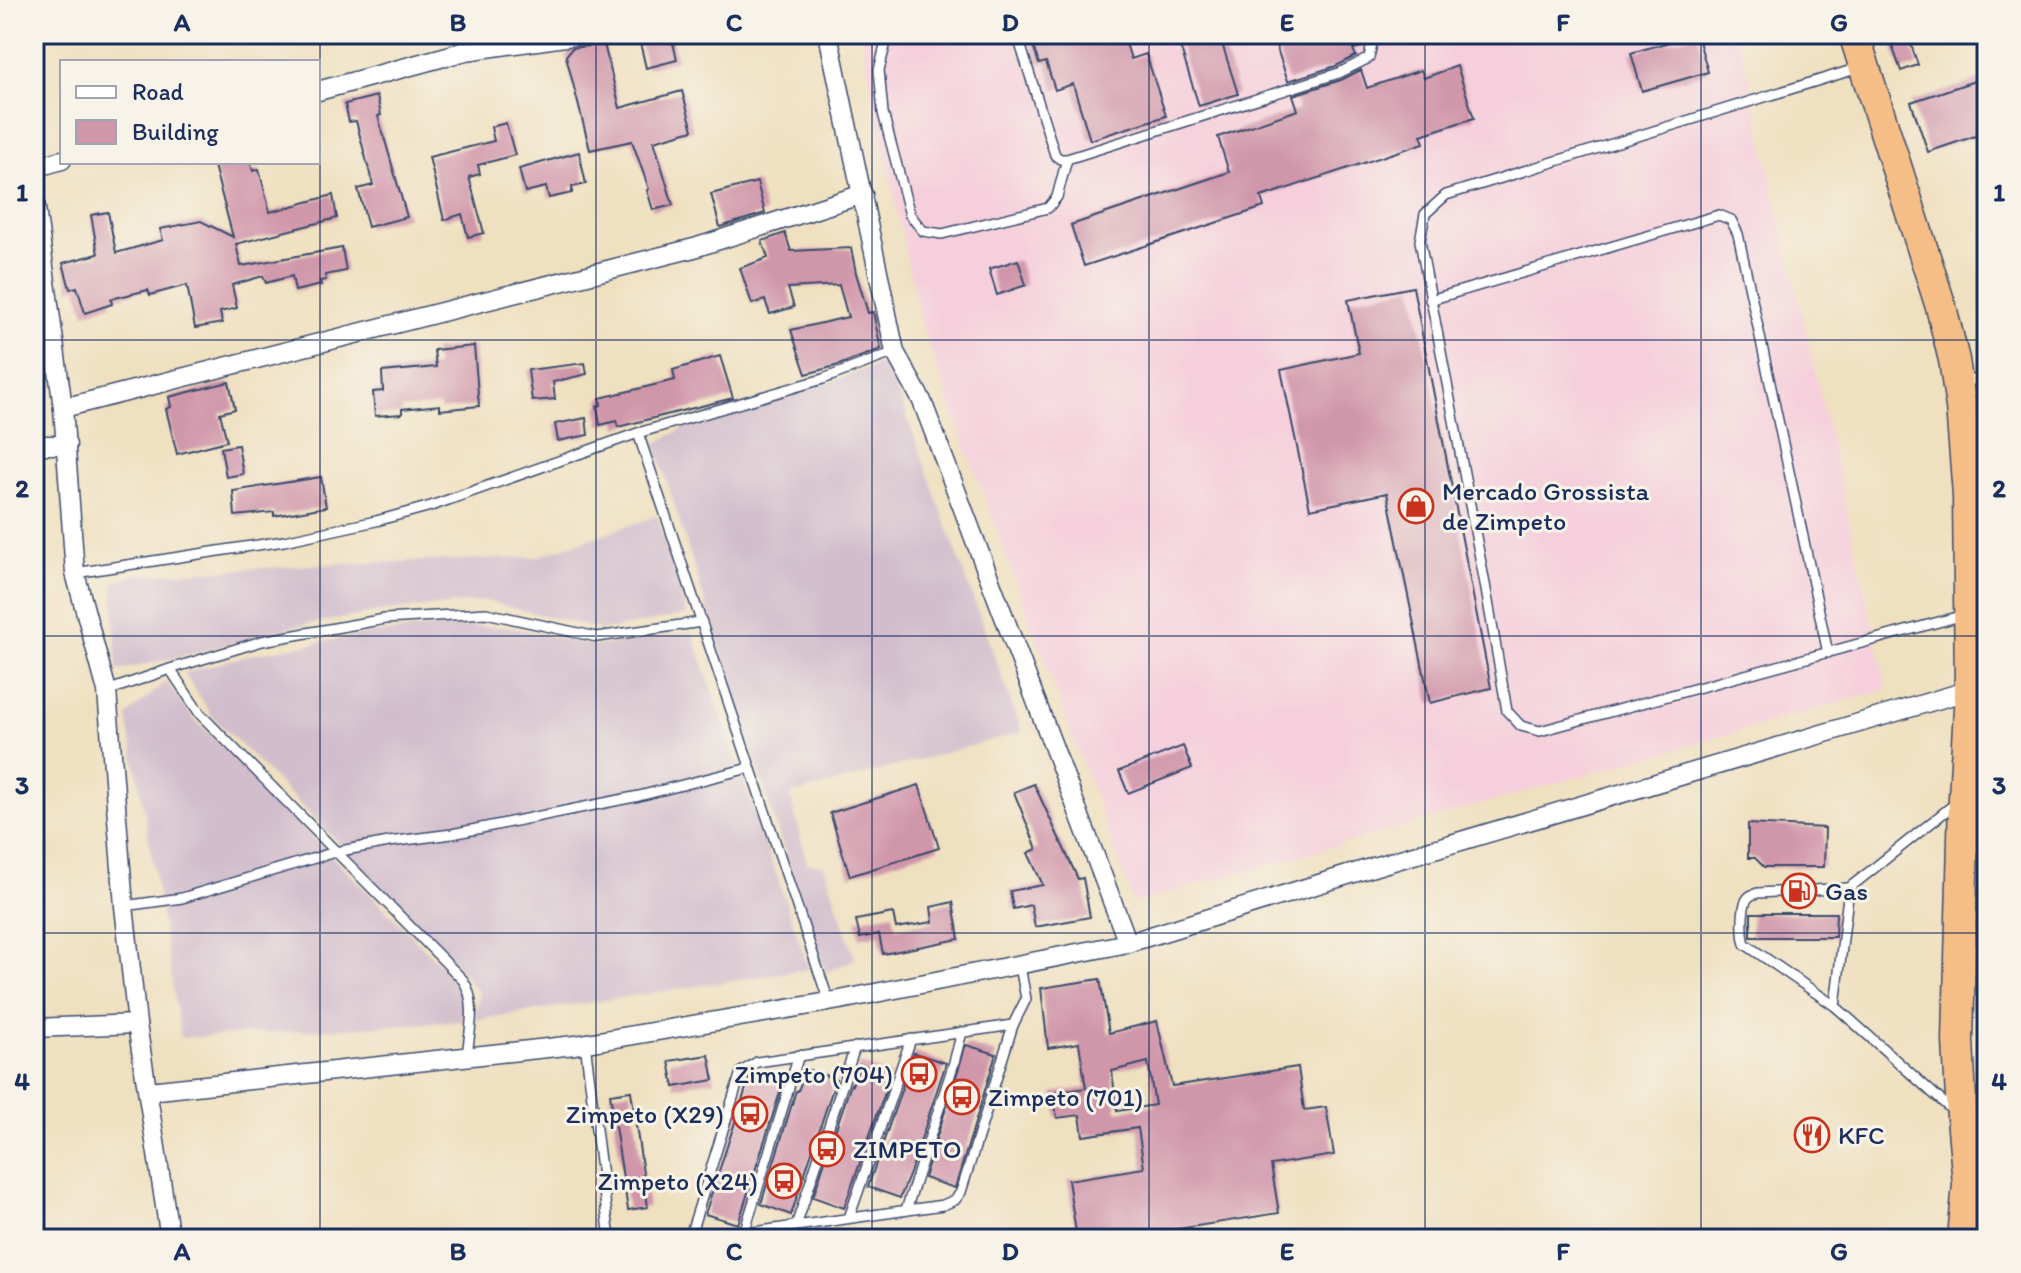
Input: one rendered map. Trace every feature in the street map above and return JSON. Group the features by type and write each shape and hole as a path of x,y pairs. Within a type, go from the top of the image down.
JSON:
{"highway":[{"path":"1854,34 1941,307 1954,360 1971,463 1968,495 1970,690 1958,1027 1968,1184 1965,1233"}],"street":[{"path":"320,90 464,43 586,34"},
{"path":"828,34 895,352 922,401 1128,943"},
{"path":"34,168 60,161"},
{"path":"34,193 67,445 75,573 107,691 137,1024 170,1239"},
{"path":"63,408 694,248 863,194"},
{"path":"34,445 67,445"},
{"path":"149,1091 585,1043 829,1002 1128,943 1970,690"},
{"path":"34,1028 137,1024"}],"lane":[{"path":"888,34 879,70 883,113 910,215 923,231 942,234 1048,208 1057,197 1067,159"},
{"path":"1017,34 1055,155 1060,159 1339,73 1369,58 1372,34"},
{"path":"1865,66 1446,195 1425,214 1420,241 1507,711 1521,726 1540,731 1969,614"},
{"path":"1430,300 1719,215 1731,220 1738,234 1828,653"},
{"path":"75,573 284,541 376,521 431,506 638,433 823,379 895,352"},
{"path":"1957,385 1987,376"},
{"path":"638,433 829,1002"},
{"path":"107,691 262,641 385,619 486,613 597,637 702,622"},
{"path":"170,669 200,714 463,980 469,989 472,1007 467,1057"},
{"path":"124,906 182,898 335,852 515,822 639,796 749,768"},
{"path":"1962,1118 1835,1006 1745,944 1742,937 1745,902 1751,896 1758,893 1849,888 1964,797"},
{"path":"1835,1006 1849,888"},
{"path":"705,1239 943,1205 955,1200 961,1192 1013,1025 1026,999 1020,966"},
{"path":"689,1239 741,1072 757,1062 1013,1025"},
{"path":"906,1210 962,1032"},
{"path":"849,1218 911,1039"},
{"path":"585,1043 610,1239"},
{"path":"796,1226 855,1047"},
{"path":"744,1233 799,1055"}],"shaded area":[{"name":"Mercado Grossista de Zimpeto","path":"860,34 1736,34 1887,689 1134,903 920,322"},
{"path":"887,362 1022,732 790,795 807,863 824,865 855,959 826,972 777,829 655,444 699,420 825,384"},
{"path":"657,516 687,615 603,630 485,601 386,611 291,627 117,671 113,583 137,575 536,557"},
{"path":"451,626 510,627 597,646 692,632 809,969 475,1020 479,993 458,967 212,716 184,673 248,655 367,634"},
{"path":"166,681 192,717 438,962 461,989 465,1004 462,1021 181,1038 127,716"}],"building":[{"path":"638,34 671,34 677,60 646,68"},
{"path":"1029,34 1123,34 1131,59 1146,54 1166,116 1090,140 1073,84 1055,90 1046,62 1039,64"},
{"path":"1219,34 1238,94 1199,106 1180,46"},
{"path":"1272,34 1365,34 1365,39 1364,46 1353,49 1356,56 1336,66 1288,81"},
{"path":"1697,34 1708,72 1642,91 1631,53"},
{"path":"1909,39 1918,65 1901,71 1892,45"},
{"path":"603,40 620,108 682,91 693,130 654,141 673,205 653,210 632,141 590,150 566,56 572,48"},
{"path":"1457,66 1474,118 1421,135 1424,143 1261,197 1264,207 1084,266 1071,225 1229,172 1218,137 1298,110 1293,95 1341,80 1361,70 1367,88 1421,70 1424,78"},
{"path":"1987,77 1987,132 1928,152 1911,102"},
{"path":"377,96 381,115 378,116 407,217 368,227 358,189 373,185 356,121 349,122 345,104"},
{"path":"506,123 515,155 478,165 480,174 469,177 484,233 468,237 462,214 444,220 429,157 494,141 491,127"},
{"path":"579,152 586,184 572,187 572,193 549,198 546,187 525,192 519,169"},
{"path":"214,164 251,164 253,171 259,169 270,212 333,195 337,218 236,244 241,266 342,248 346,271 325,275 326,280 320,281 321,285 295,291 292,276 266,283 263,276 232,285 237,308 220,312 222,323 195,328 187,285 150,295 148,290 111,299 112,304 85,313 77,287 70,289 63,263 98,254 91,215 108,212 116,253 163,240 160,229 201,221 233,237"},
{"path":"757,182 765,213 720,227 711,194"},
{"path":"785,233 791,251 851,248 868,313 873,312 881,349 806,374 791,330 848,317 839,285 788,288 794,307 770,314 765,300 752,304 740,268 768,258 762,241"},
{"path":"1018,260 1026,285 997,295 989,269"},
{"path":"1413,287 1491,688 1430,703 1387,493 1310,509 1281,370 1359,353 1348,300"},
{"path":"474,346 479,406 440,410 440,405 402,409 402,414 375,416 373,392 383,391 382,372 436,367 434,350"},
{"path":"720,356 733,398 618,427 617,421 600,425 597,406 601,405 600,398 675,380 673,370"},
{"path":"585,363 587,374 553,382 555,399 532,401 528,370"},
{"path":"229,382 235,409 220,413 227,441 177,454 166,409 171,407 169,397"},
{"path":"586,418 588,435 558,441 555,424"},
{"path":"238,445 243,474 226,477 221,448"},
{"path":"321,477 326,507 274,516 274,512 235,516 233,491"},
{"path":"1183,746 1192,768 1128,793 1119,771"},
{"path":"1034,784 1078,879 1083,878 1090,917 1035,927 1031,905 1013,909 1010,891 1043,885 1028,853 1037,849 1014,792"},
{"path":"919,785 939,848 850,876 830,813"},
{"path":"1748,824 1825,828 1824,867 1764,867 1755,858 1748,858"},
{"path":"953,902 959,939 883,954 879,934 860,938 856,920 893,913 896,928 933,922 931,907"},
{"path":"1751,913 1836,913 1835,937 1751,937"},
{"path":"1100,979 1109,1033 1157,1021 1172,1086 1298,1067 1304,1110 1326,1107 1334,1155 1271,1165 1279,1213 1140,1235 1141,1239 1077,1239 1068,1180 1144,1168 1138,1128 1083,1136 1080,1115 1057,1118 1053,1093 1086,1088 1079,1043 1048,1048 1041,988","holes":["1148,1062 1155,1105 1117,1111 1112,1071"]},
{"path":"966,1045 996,1054 955,1188 924,1178"},
{"path":"914,1053 946,1063 900,1198 868,1187"},
{"path":"709,1055 714,1080 674,1087 669,1061"},
{"path":"860,1064 891,1075 844,1208 813,1197"},
{"path":"806,1069 836,1079 791,1215 761,1204 796,1091"},
{"path":"750,1076 782,1086 738,1224 705,1214"},
{"path":"631,1091 648,1207 628,1210 610,1094"}],"place":[{"name":"Mercado Grossista de Zimpeto","path":"1416,506"},
{"name":"Gas","path":"1799,891"},
{"name":"Zimpeto (704)","path":"919,1074"},
{"name":"Zimpeto (701)","path":"962,1097"},
{"name":"Zimpeto (X29)","path":"750,1114"},
{"name":"KFC","path":"1812,1135"},
{"name":"ZIMPETO","path":"827,1149"},
{"name":"Zimpeto (X24)","path":"784,1181"}]}
